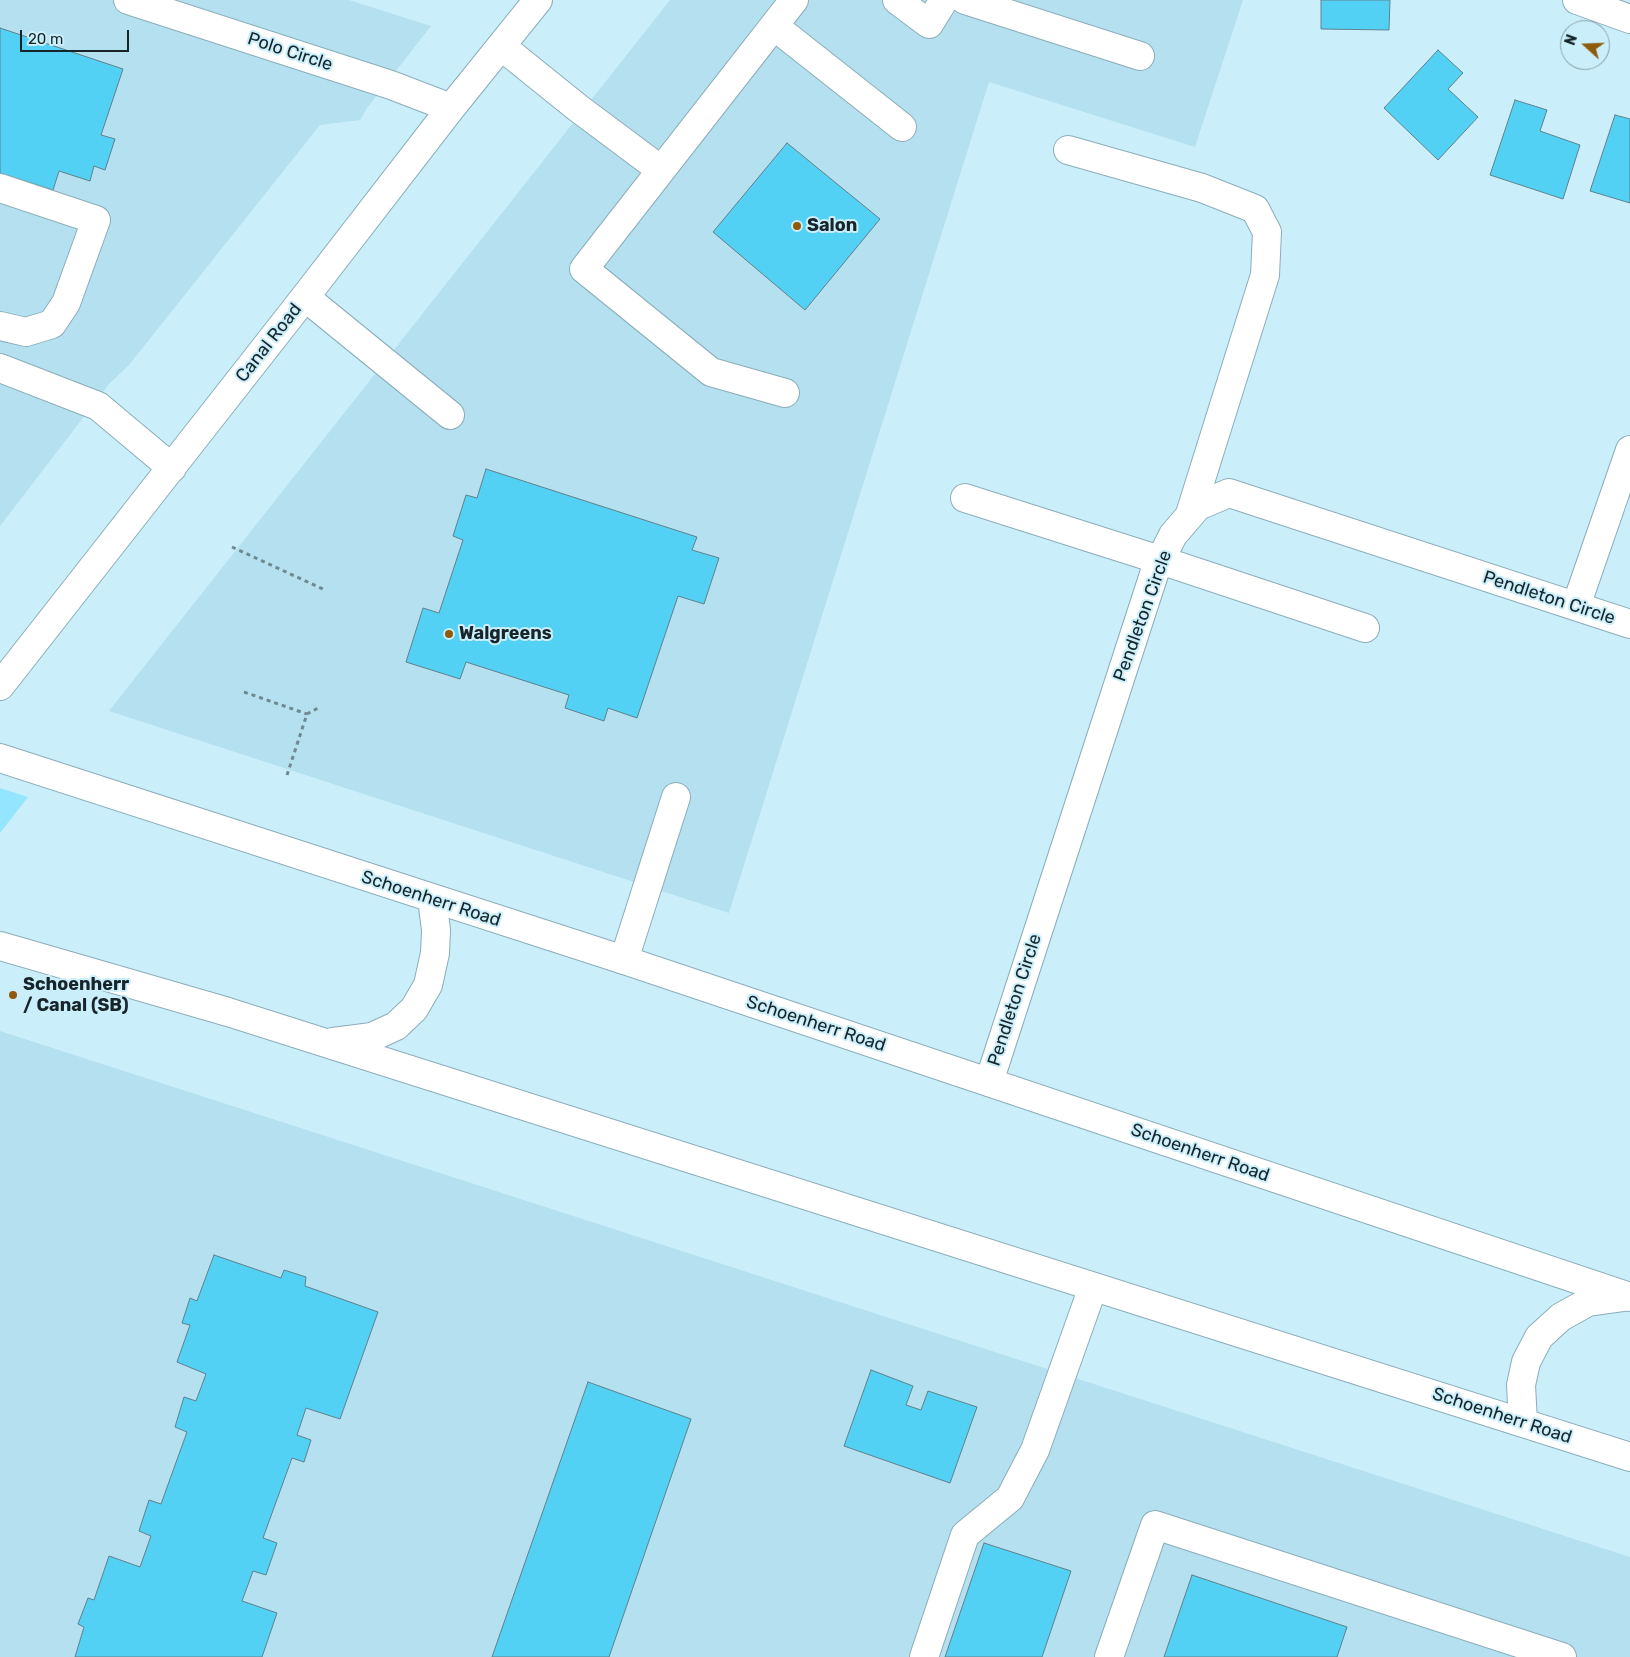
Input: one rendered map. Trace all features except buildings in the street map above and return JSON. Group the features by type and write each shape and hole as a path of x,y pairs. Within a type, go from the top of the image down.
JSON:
{"main road":[{"name":"Polo Circle","path":"128,0 391,85 451,108"},
{"name":"Canal Road","path":"0,686 451,108 538,0"},
{"path":"785,393 711,372 584,270 794,0"},
{"path":"897,0 929,24 944,0"},
{"path":"964,0 1140,56"},
{"path":"1577,0 1630,19"},
{"path":"774,26 902,127"},
{"path":"501,46 578,108 661,170"},
{"path":"1068,150 1202,188 1255,209 1267,232 1265,275 1190,514"},
{"path":"0,188 96,220 66,303 52,324 26,332 0,326"},
{"path":"305,297 450,415"},
{"path":"0,368 98,406 172,468"},
{"path":"1576,606 1630,450"},
{"name":"Pendleton Circle","path":"988,1082 1155,571 1173,535 1198,506 1229,493 1630,624"},
{"path":"965,498 1365,628"},
{"name":"Schoenherr Road","path":"0,758 624,960 1630,1297"},
{"path":"624,960 676,797"},
{"path":"327,1043 372,1037 396,1026 414,1008 428,985 436,953 436,930 432,899"},
{"name":"Schoenherr Road","path":"0,946 228,1012 327,1043 1630,1457"},
{"path":"924,1657 965,1535 1010,1498 1035,1450 1093,1287"},
{"path":"1523,1422 1521,1385 1526,1362 1539,1337 1561,1317 1588,1302 1630,1297"},
{"path":"1109,1657 1155,1525 1562,1657"}],"path":[{"path":"232,547 325,590"},
{"path":"244,692 307,714"},
{"path":"287,775 307,714 318,708"}],"shaded area":[{"path":"0,0 349,0 431,26 367,108 360,120 320,125 129,365 109,384 0,526"},
{"path":"670,0 1243,0 1195,147 989,82 729,913 109,711"},
{"path":"0,788 28,797 0,833"},
{"path":"0,1031 1630,1557 1630,1657 0,1657"}],"place":[{"name":"Salon","path":"797,226"},
{"name":"Walgreens","path":"449,634"},
{"name":"Schoenherr / Canal (SB)","path":"13,995"}]}
